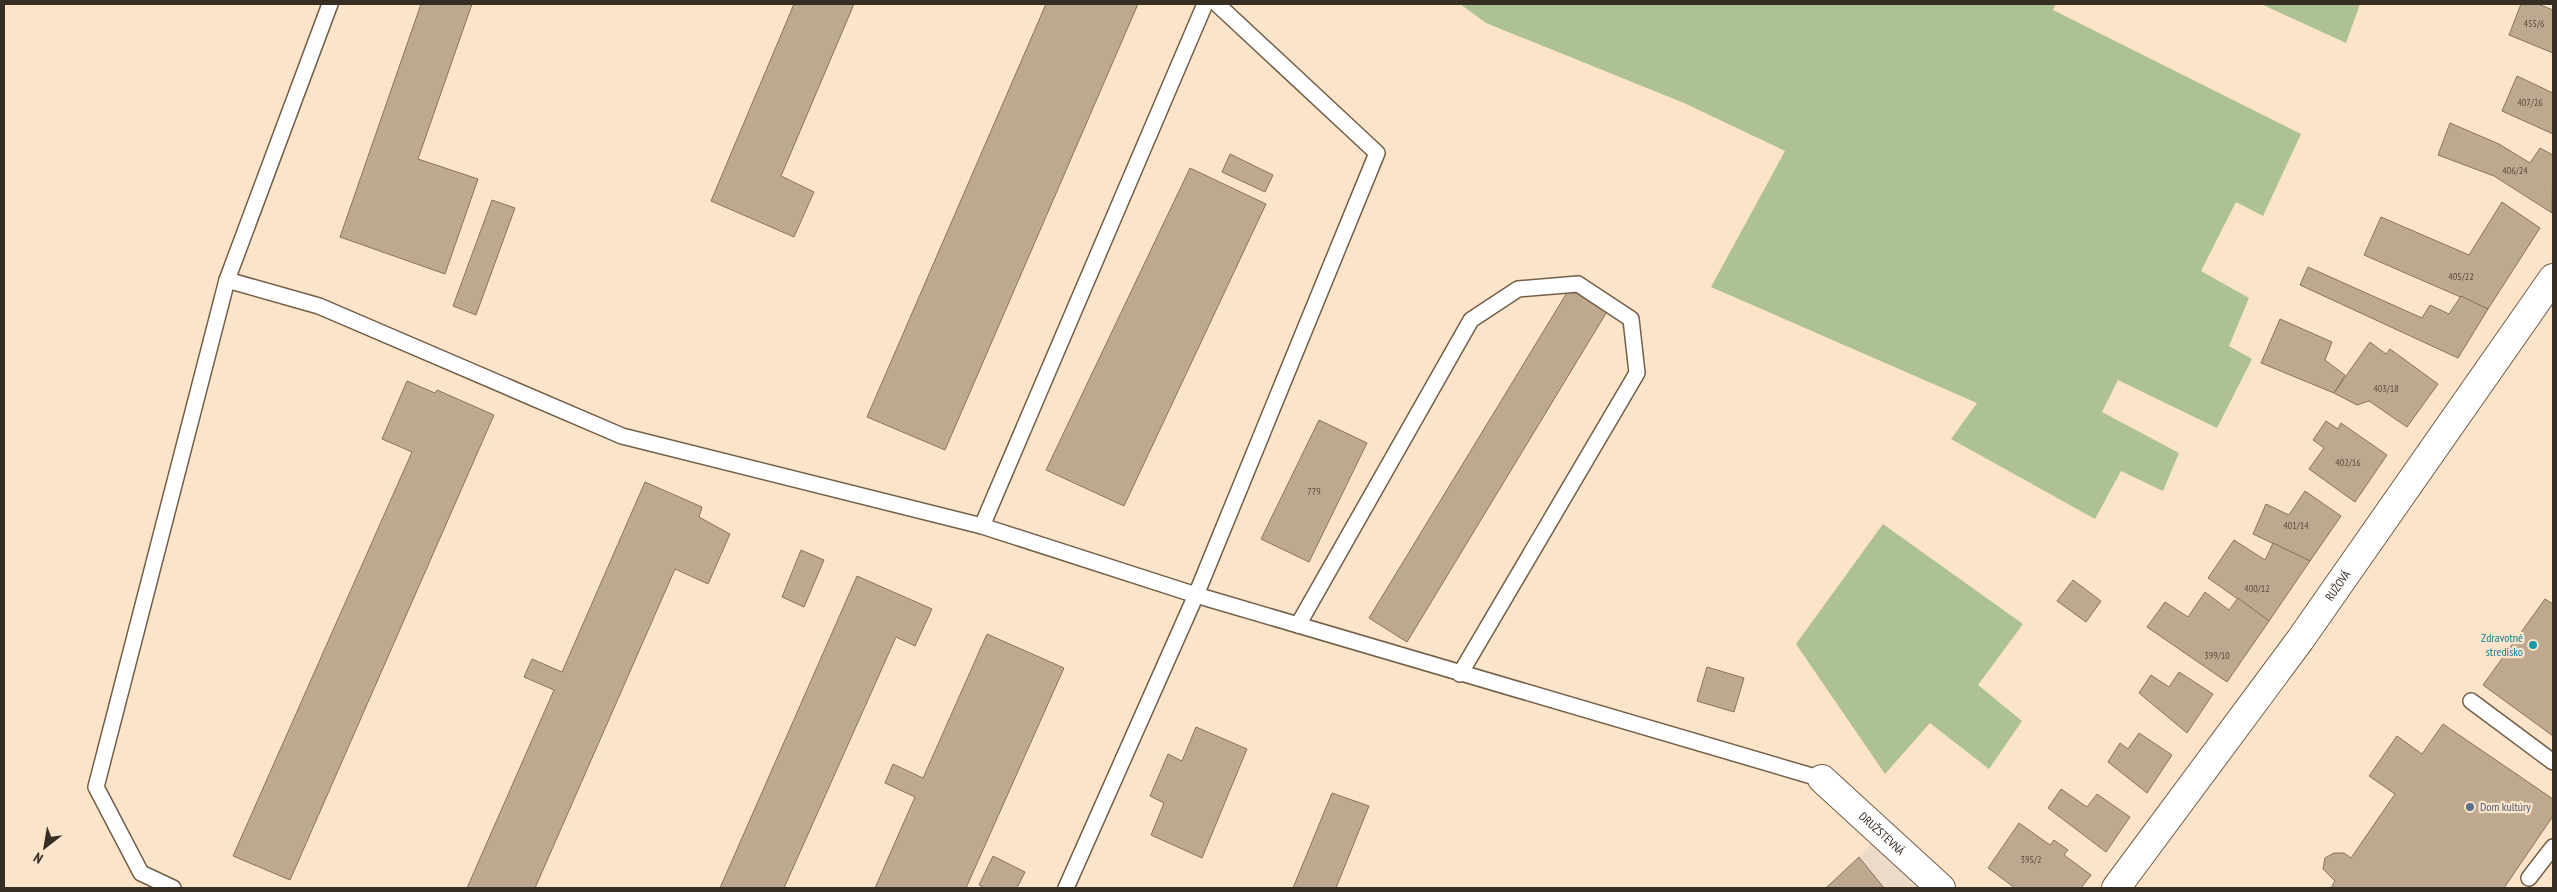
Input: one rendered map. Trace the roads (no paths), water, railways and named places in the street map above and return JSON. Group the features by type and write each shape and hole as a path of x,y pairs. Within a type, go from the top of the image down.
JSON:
{"street":[{"name":"RUŽOVÁ","path":"2116,888 2300,640 2553,278"},
{"name":"DRUŽSTEVNÁ","path":"1822,779 1941,888"}],"lane":[{"path":"173,888 141,873 96,787 227,280 330,4"},
{"path":"982,526 1205,4"},
{"path":"1066,888 1196,595 1377,154 1217,4"},
{"path":"227,280 319,306 622,436 982,526 1196,595 1822,779"},
{"path":"1298,625 1471,320 1518,289 1578,284 1631,319 1637,374 1460,674"},
{"path":"2471,701 2553,762"},
{"path":"2528,878 2553,847"}],"place":[{"name":"Zdravotné stredisko","path":"2533,645"},
{"name":"Dom kultúry","path":"2470,807"}]}
